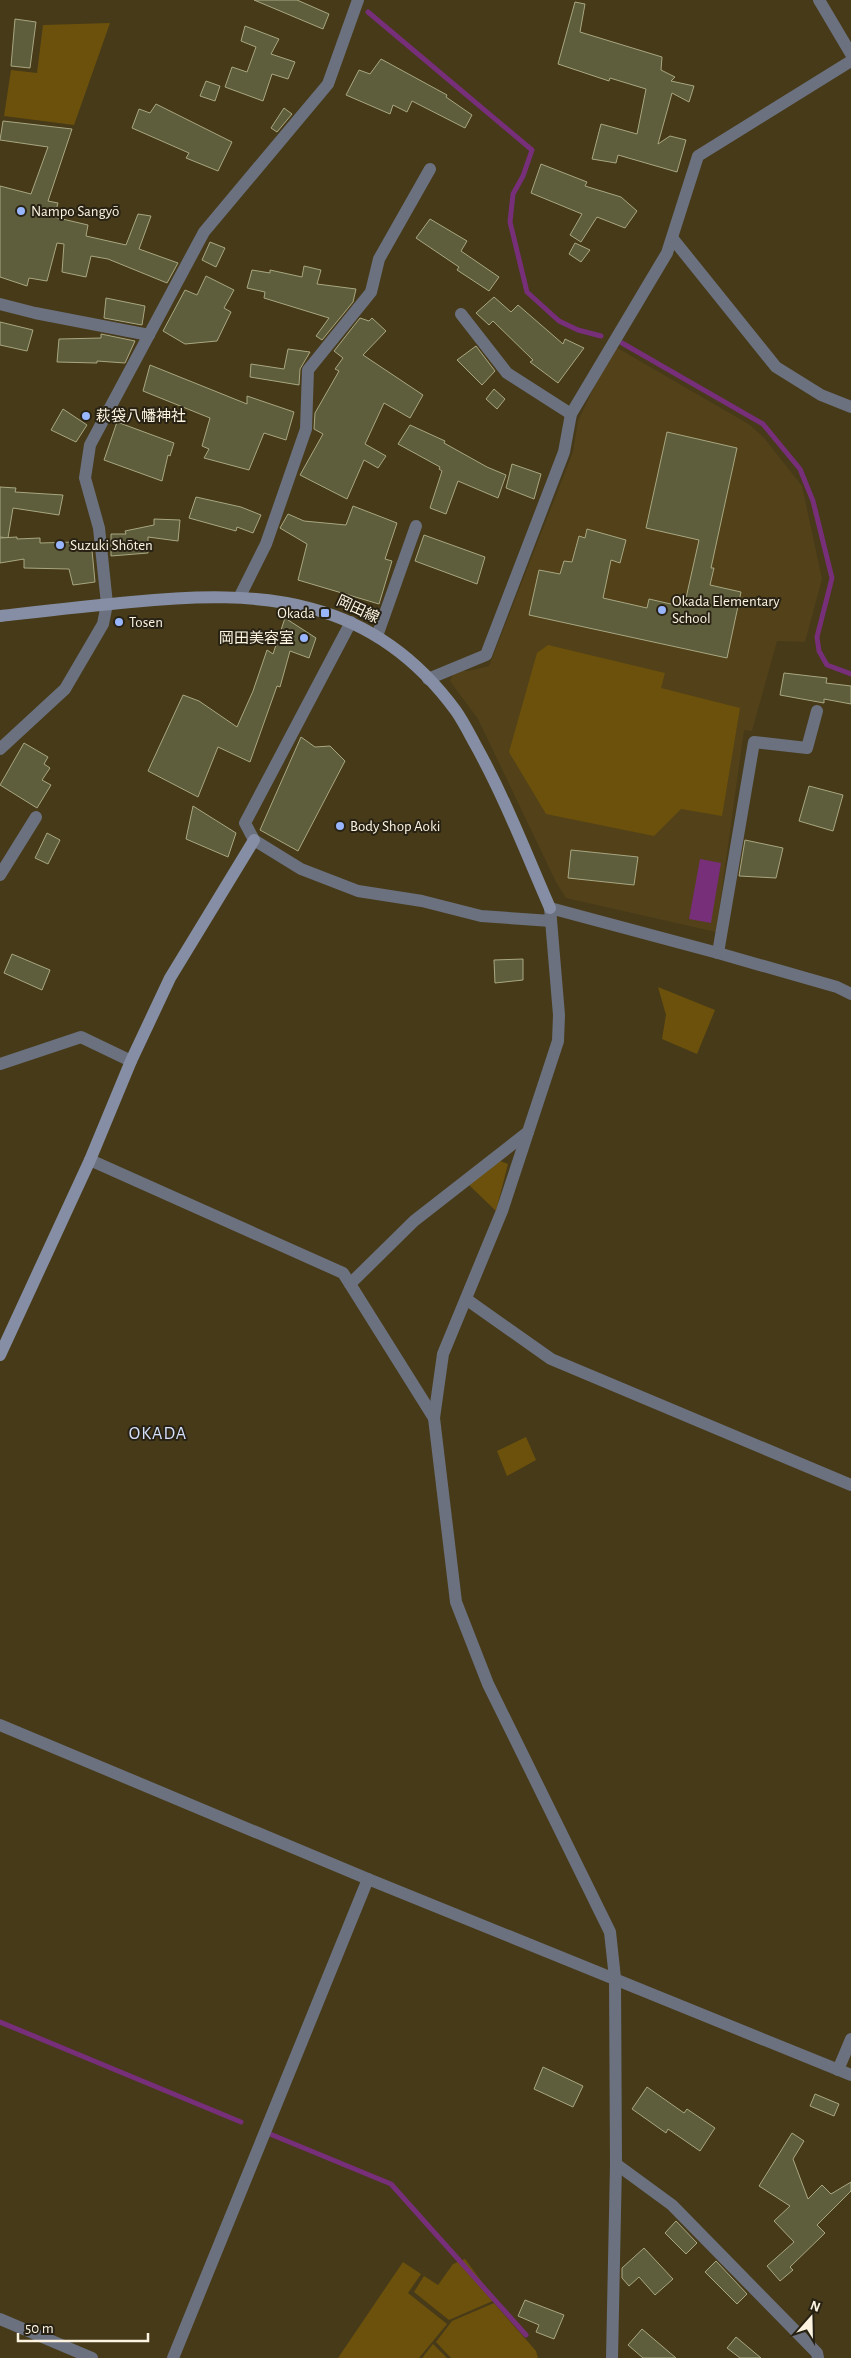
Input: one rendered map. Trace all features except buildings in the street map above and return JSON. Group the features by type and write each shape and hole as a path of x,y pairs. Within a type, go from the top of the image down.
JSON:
{"street":[{"path":"0,749 65,689 103,624 107,604 100,528 85,478 90,445 204,232 328,84 358,0"},
{"path":"819,0 851,54"},
{"path":"428,679 486,656 564,452 571,414 667,253 698,156 851,61"},
{"path":"240,596 266,544 306,430 308,370 371,292 379,259 430,169"},
{"path":"673,239 776,367 821,396 851,407"},
{"path":"0,304 35,314 149,335"},
{"path":"461,314 507,373 571,414"},
{"path":"378,636 416,526"},
{"name":"岡田線","path":"0,616 185,596 240,596 295,603 351,622 378,636 428,679 456,712 484,759 550,915"},
{"path":"351,622 245,823 254,840 302,869 358,891 422,901 481,916 550,915 718,953 837,987 851,994"},
{"path":"718,953 754,742 807,748 817,711"},
{"path":"0,875 36,817"},
{"path":"0,1355 90,1160 131,1061 170,978 254,840"},
{"path":"550,915 559,1015 558,1041 502,1212 443,1354 434,1418 456,1602 488,1684 610,1932 615,1978 616,2164 612,2358"},
{"path":"0,1064 81,1037 131,1061"},
{"path":"350,1284 414,1221 528,1132"},
{"path":"90,1160 343,1273 434,1418"},
{"path":"466,1299 551,1359 851,1485"},
{"path":"0,1724 368,1879 851,2075"},
{"path":"173,2358 368,1879"},
{"path":"838,2070 851,2039"},
{"path":"616,2164 672,2205 817,2352 818,2358"},
{"path":"0,2320 92,2358"}],"shaded area":[{"path":"110,23 74,125 4,116 11,70 37,73 43,25"},
{"name":"Okada Elementary School","path":"614,346 750,425 764,438 802,486 822,579 805,642 777,641 752,731 744,730 716,932 566,898 556,882 478,719 450,681 454,671 469,671 489,666 573,452 578,421"},
{"path":"548,645 665,673 661,688 740,708 722,816 681,809 654,836 546,814 509,752 537,653"},
{"path":"700,859 721,863 711,923 689,919"},
{"path":"658,987 715,1010 697,1054 662,1039 666,1015"},
{"path":"500,1161 508,1164 496,1211 469,1185"},
{"path":"526,1437 536,1460 507,1476 497,1451"},
{"path":"465,2259 495,2300 449,2320 414,2292 424,2276 438,2285 453,2264"},
{"path":"403,2262 421,2274 408,2293 447,2324 419,2358 338,2358"},
{"path":"494,2303 536,2351 538,2358 451,2358 436,2342 452,2321"},
{"path":"433,2344 447,2358 422,2358"}],"waterway":[{"path":"368,12 532,150 523,176 513,194 510,222 527,292 559,321 578,330 601,336"},
{"path":"622,343 763,424 800,469 813,501 832,578 817,637 819,651 827,665 851,674"},
{"path":"0,2022 241,2122"},
{"path":"270,2134 391,2184 526,2335"}],"place":[{"name":"Nampo Sangyō","path":"21,211"},
{"name":"萩袋八幡神社","path":"86,416"},
{"name":"Suzuki Shōten","path":"60,545"},
{"name":"Okada Elementary School","path":"662,610"},
{"name":"Okada","path":"325,613"},
{"name":"Tosen","path":"119,622"},
{"name":"岡田美容室","path":"304,638"},
{"name":"Body Shop Aoki","path":"340,826"}],"district":[{"name":"OKADA","path":"158,1433"}]}
